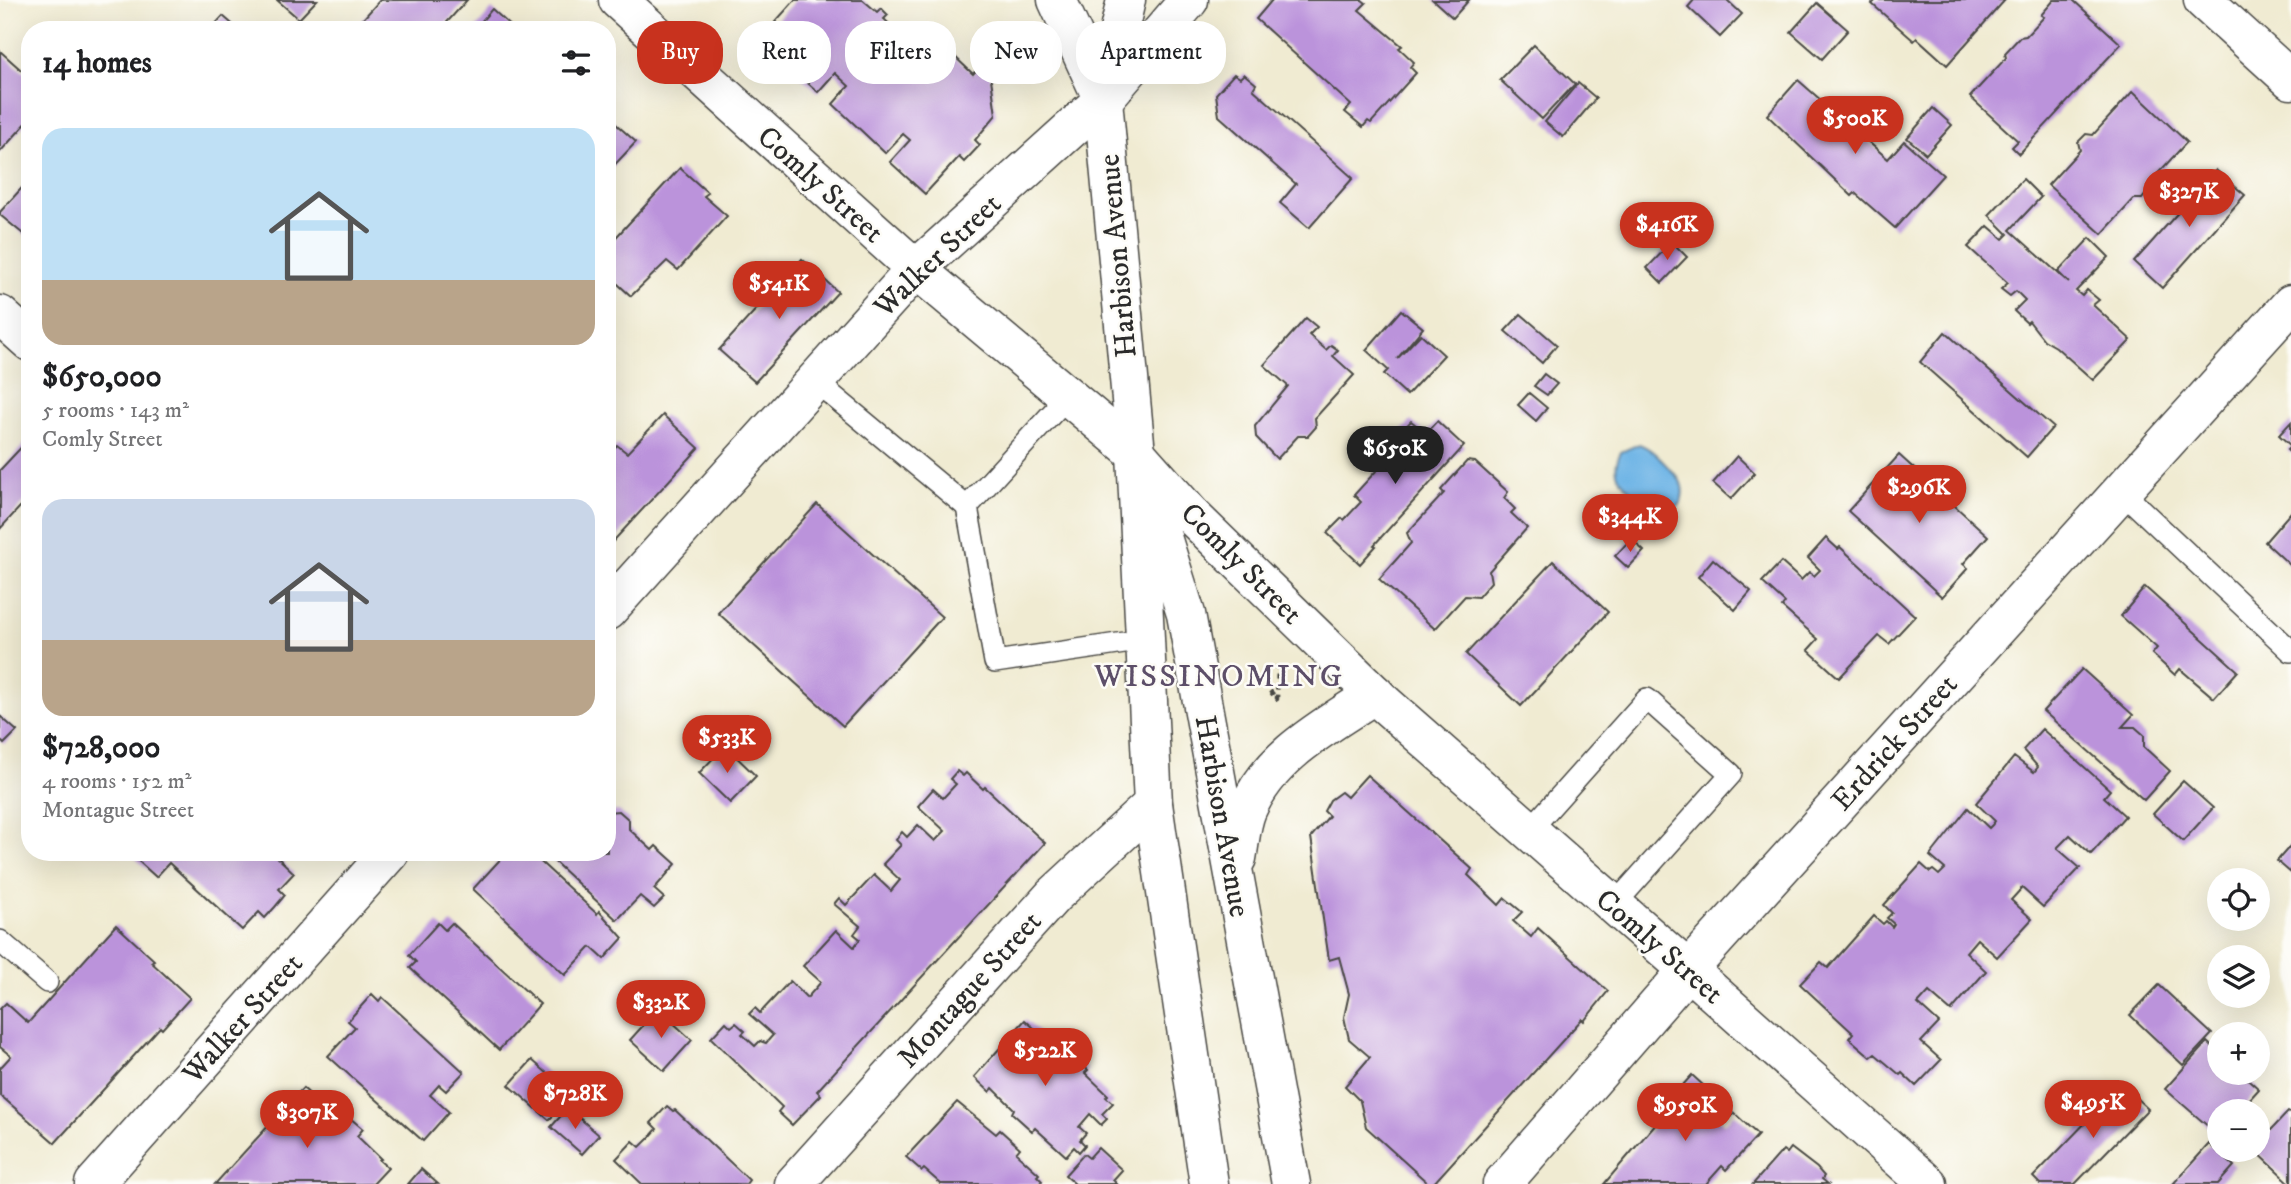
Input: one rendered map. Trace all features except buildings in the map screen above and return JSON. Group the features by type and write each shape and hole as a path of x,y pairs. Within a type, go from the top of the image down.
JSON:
{"street":[{"name":"Comly Street","path":"618,0 916,269 1136,453 1193,517 1375,694 1928,1184"},
{"name":"Harbison Avenue","path":"1057,0 1103,100"},
{"name":"Harbison Avenue","path":"1126,0 1103,100 1136,453 1153,804 1209,1184"},
{"name":"Walker Street","path":"616,601 916,269 1103,100 1189,0"},
{"path":"2203,0 2291,80"},
{"name":"Erdrick Street","path":"1502,1184 1688,970 2291,304"},
{"path":"0,315 21,334"},
{"name":"Harbison Avenue","path":"1136,453 1186,614 1291,1184"},
{"path":"1234,874 1246,811 1266,777 1294,748 1375,694"},
{"name":"Montague Street","path":"794,1184 1053,896 1153,804"},
{"name":"Walker Street","path":"94,1184 382,861"}],"lane":[{"path":"815,381 967,507 995,662 1144,640"},
{"path":"967,507 1068,396"},
{"path":"2121,491 2291,651"},
{"path":"1529,831 1647,699 1731,774 1614,905"},
{"path":"0,942 47,982"}],"path":[{"path":"1270,691 1277,699 1278,661"}],"water":[{"path":"1639,444 1654,453 1680,481 1683,493 1681,500 1679,505 1668,512 1649,507 1629,489 1617,473 1616,467 1621,452"}],"district":[{"name":"WISSINOMING","path":"1219,675"}]}
